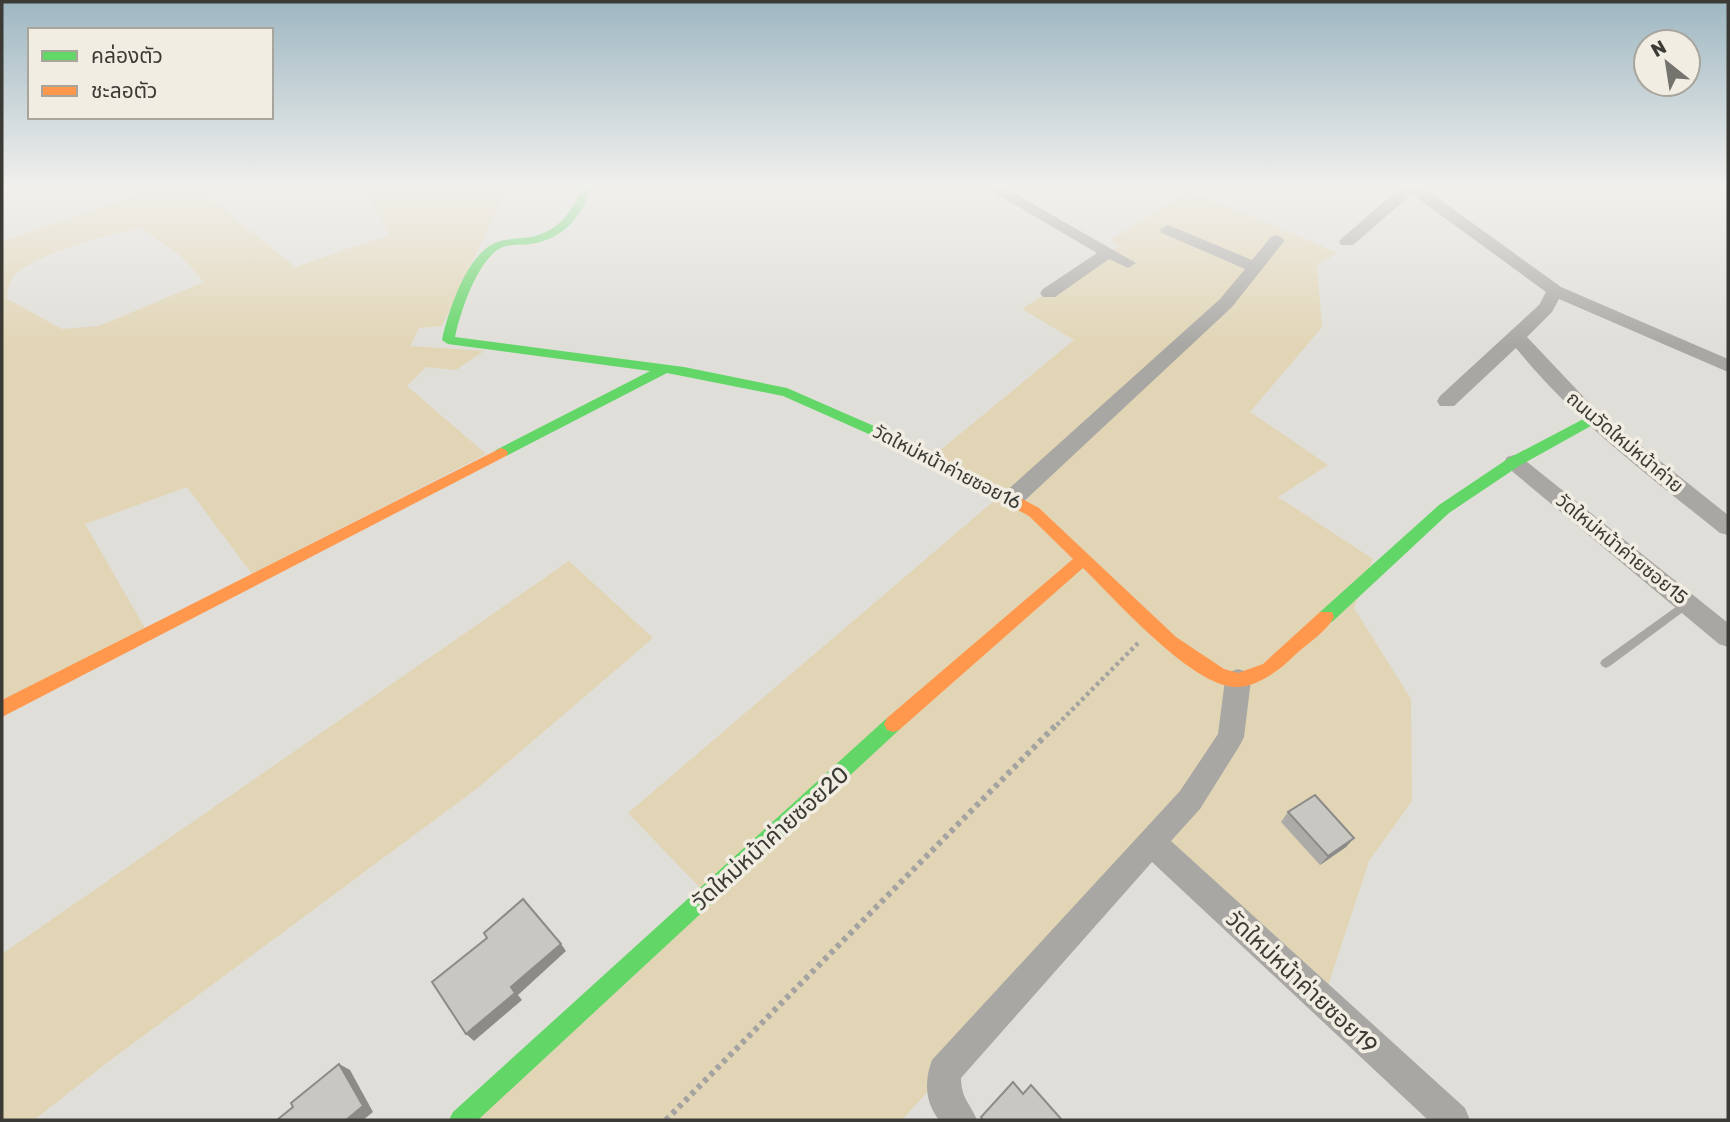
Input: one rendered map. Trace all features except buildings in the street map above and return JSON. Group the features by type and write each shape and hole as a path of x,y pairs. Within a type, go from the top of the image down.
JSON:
{"street":[{"name":"วัดใหม่หน้าค่ายซอย16","path":"527,240 502,244 489,251 455,311 448,340 664,369 787,392 899,441 1034,512 1154,627 1200,665 1220,676 1237,680"},
{"path":"1086,240 1128,263"},
{"path":"1192,240 1256,268"},
{"path":"1012,499 1226,303 1277,240"},
{"path":"1483,240 1555,292 1728,366"},
{"path":"1049,293 1109,253"},
{"path":"1447,401 1546,308 1555,292"},
{"name":"ถนนวัดใหม่หน้าค่าย","path":"1517,337 1532,357 1593,419 1728,527"},
{"path":"2,709 664,369"},
{"path":"960,1120 944,1099 944,1072 1190,800 1231,737 1237,680 1269,669 1444,509 1514,462 1593,419"},
{"name":"วัดใหม่หน้าค่ายซอย15","path":"1514,462 1728,638"},
{"name":"วัดใหม่หน้าค่ายซอย20","path":"461,1120 901,717 1082,560"},
{"name":"วัดใหม่หน้าค่ายซอย19","path":"1152,843 1453,1120"}],"lane":[{"path":"1606,663 1687,603"}],"path":[{"path":"666,1120 1154,627"}],"shaded area":[{"path":"93,240 36,261 12,279 6,298 62,329 99,326 204,282 180,255 159,240 263,240 295,267 374,240 482,240 442,326 419,328 410,346 484,351 456,370 426,367 407,386 486,454 252,574 187,487 85,524 145,628 2,701 2,241"},
{"path":"1111,240 1308,240 1338,253 1317,265 1322,327 1250,412 1328,465 1278,497 1373,559 1354,608 1411,699 1412,801 1369,861 1328,986 1151,844 902,1120 461,1120 707,895 628,813 1002,494 932,457 1074,340 1022,309 1119,246"},
{"path":"569,561 653,638 479,787 108,1062 34,1120 2,1120 2,954"}],"traffic: fast":[{"path":"528,240 498,245 489,251 466,287 448,340 684,371 787,392 885,436"},
{"path":"501,453 664,369"},
{"path":"1326,617 1444,509 1514,462 1593,419"},
{"path":"461,1120 893,724"}],"traffic: slow":[{"path":"885,436 924,453 1034,512 1170,642 1200,665 1220,676 1238,680 1269,669 1326,617"},
{"path":"2,709 501,453"},
{"path":"893,724 1082,560"}]}
